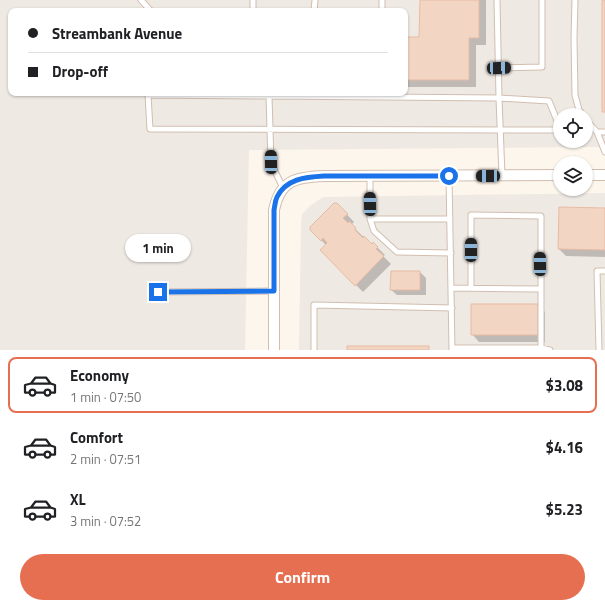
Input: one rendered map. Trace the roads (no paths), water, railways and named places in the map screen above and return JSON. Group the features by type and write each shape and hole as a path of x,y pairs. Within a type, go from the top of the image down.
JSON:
{"street":[{"path":"274,350 274,210 276,198 283,188 289,183 313,176 553,175"},
{"path":"593,175 605,175"}],"lane":[{"path":"141,0 149,8"},
{"path":"497,0 502,176"},
{"path":"499,68 542,67 542,0"},
{"path":"575,0 575,94 578,108"},
{"path":"148,96 150,129 270,129 557,130 558,123 549,101 499,98 269,96 270,129 271,162 283,188"},
{"path":"593,128 605,152"},
{"path":"596,132 605,132"},
{"path":"370,176 370,219 374,231 397,252 450,253"},
{"path":"449,176 452,349 541,348 550,350"},
{"path":"471,288 471,215 540,216 541,348"},
{"path":"370,219 450,219"},
{"path":"599,350 597,271 605,271"},
{"path":"452,288 541,289"},
{"path":"158,292 274,291"},
{"path":"314,350 314,305 452,308"}]}
